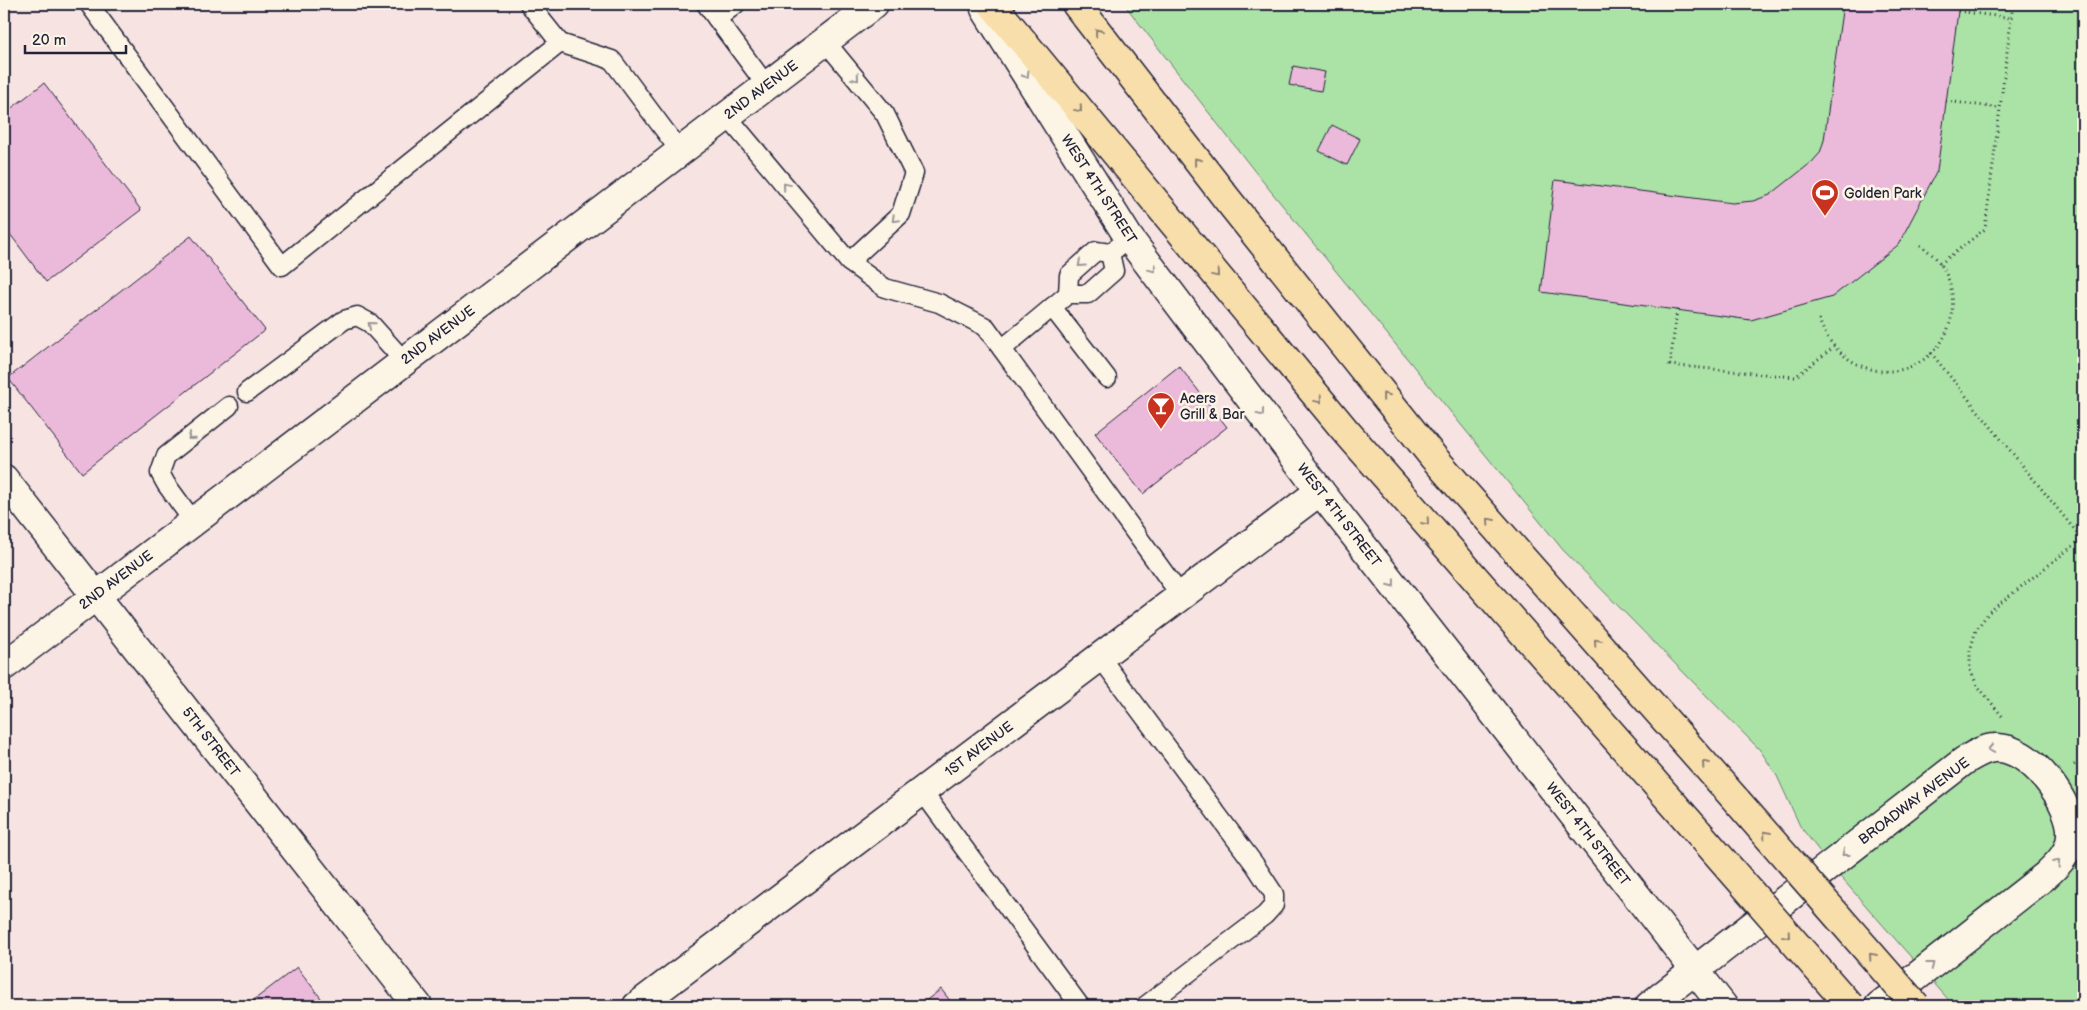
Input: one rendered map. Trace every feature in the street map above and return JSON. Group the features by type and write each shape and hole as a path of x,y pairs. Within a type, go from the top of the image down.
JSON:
{"highway":[{"path":"992,4 1344,429 1850,1006"},
{"path":"1076,4 1233,207 1434,458 1916,1006"}],"street":[{"name":"WEST 4TH STREET","path":"981,4 1119,246 1320,491 1723,1006"},
{"name":"2ND AVENUE","path":"4,666 825,41 862,7"},
{"name":"5TH STREET","path":"4,478 418,1006"},
{"name":"1ST AVENUE","path":"637,1006 1320,491"},
{"name":"BROADWAY AVENUE","path":"1650,1006 1964,761 1984,750 1995,748 2015,751"},
{"path":"1878,1006 2045,876 2070,845 2071,826 2062,802 2036,766 2015,751"}],"lane":[{"path":"89,4 282,266 560,43"},
{"path":"529,4 560,43 612,60 680,151"},
{"path":"706,4 766,85"},
{"path":"717,19 736,4"},
{"path":"825,41 885,114 914,173 901,214 849,262"},
{"path":"727,116 849,262 886,288 940,303 986,327 1181,596"},
{"path":"1002,349 1068,294 1088,294 1114,271 1119,246 1096,250 1069,275 1068,294"},
{"path":"1052,307 1107,378"},
{"path":"247,392 344,320 357,316 370,323 404,361"},
{"path":"193,521 160,473 166,456 229,406"},
{"path":"1100,657 1274,894 1274,905 1264,915 1145,1006"},
{"path":"922,791 1080,1006"}],"path":[{"path":"1940,264 1985,229 2013,4"},
{"path":"1958,11 2011,18"},
{"path":"1946,101 2000,108"},
{"path":"1819,319 1822,330 1834,347 1843,357 1858,366 1874,370 1891,371 1908,367 1924,360 1946,334 1952,317 1953,300 1950,284 1940,264 1933,254 1919,244"},
{"path":"1677,310 1670,365 1795,377 1834,347"},
{"path":"1931,353 2083,539 1989,612 1976,630 1970,651 1970,670 1977,685 2008,727 2015,751"}],"green space":[{"path":"1124,4 2083,4 2083,1006 1954,1006 1830,865 1800,826 1777,776 1760,750 1563,550 1256,173"}],"building":[{"path":"1843,4 1959,4 1937,171 1898,245 1832,297 1751,320 1541,292 1555,180 1732,203 1753,201 1770,195 1812,162 1820,153 1824,140"},
{"path":"1293,66 1325,72 1321,91 1289,85"},
{"path":"44,83 141,210 46,282 4,226 4,114"},
{"path":"1332,125 1360,139 1347,165 1319,151"},
{"path":"191,236 265,330 82,473 8,378"},
{"name":"Acers Grill & Bar","path":"1179,366 1227,427 1143,494 1095,433"},
{"path":"297,967 327,1006 252,1006 250,1003"},
{"path":"941,989 954,1006 919,1006"}],"place":[{"name":"Golden Park","path":"1825,217"},
{"name":"Acers Grill & Bar","path":"1161,430"}]}
